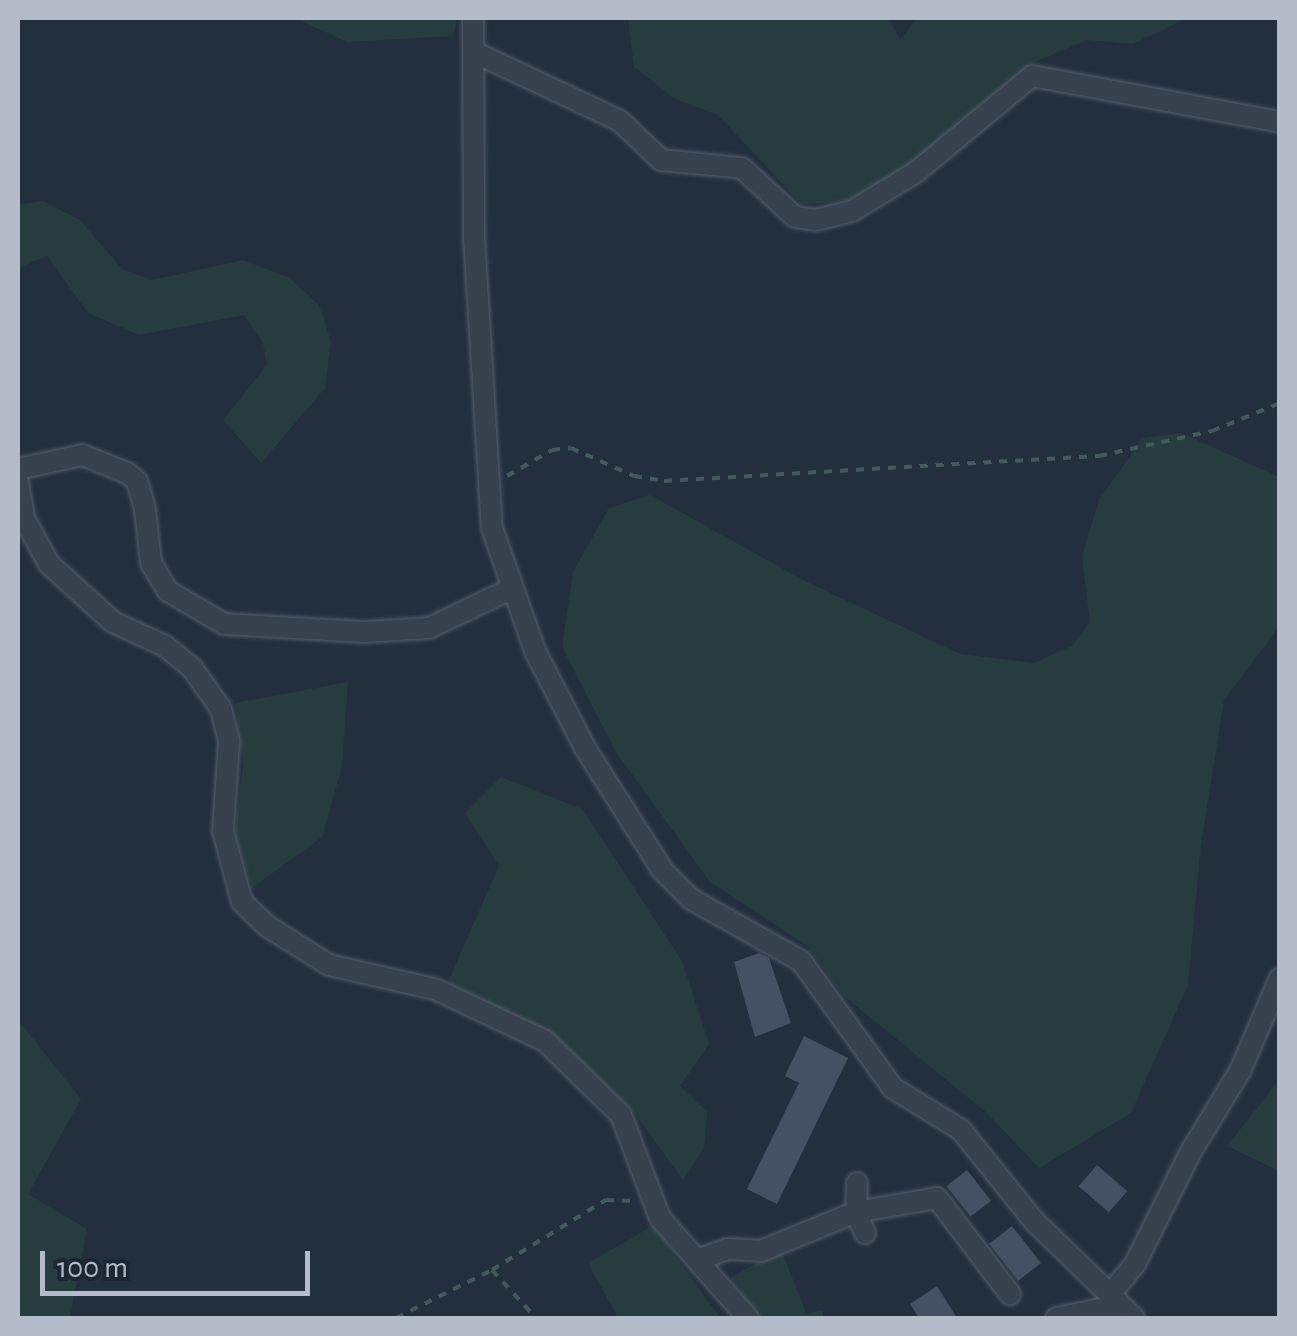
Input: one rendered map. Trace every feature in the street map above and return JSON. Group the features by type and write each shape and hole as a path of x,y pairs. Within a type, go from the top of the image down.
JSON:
{"street":[{"path":"474,18 474,236 492,528 509,590 585,748 663,871 691,899 801,960 894,1088 961,1130 1034,1221 1121,1306"},
{"path":"474,52 620,121 661,160 742,168 795,217 816,220 852,210 916,172 1032,76 1280,122"},
{"path":"18,469 82,455 137,480 145,508 151,563 168,591 224,624 400,631 430,628 509,590"},
{"path":"18,483 24,518 48,564 112,622 165,646 192,668 220,708 229,741 223,831 242,902 267,926 329,965 435,989 546,1040 621,1115 660,1218 748,1318"},
{"path":"1121,1306 1135,1264 1190,1153 1240,1072 1280,978"},
{"path":"858,1184 856,1212 864,1232"},
{"path":"700,1259 728,1249 762,1250 856,1212 938,1198 1010,1294"},
{"path":"1056,1318 1121,1306"}],"path":[{"path":"490,486 552,450 571,448 634,476 664,481 1099,456 1212,431 1280,402"},
{"path":"396,1318 492,1270 606,1200 628,1197 660,1218"},
{"path":"492,1270 536,1318"}],"green space":[{"path":"295,18 457,18 453,36 347,42"},
{"path":"628,18 888,18 900,40 917,18 1187,18 1133,44 1087,40 1030,64 903,173 841,202 801,204 718,115 675,99 634,67"},
{"path":"43,201 80,220 122,269 152,280 243,260 288,277 319,305 331,341 325,388 261,463 223,420 267,365 263,343 244,315 139,335 88,313 47,256 18,268 18,205"},
{"path":"1181,433 1279,477 1279,627 1224,700 1201,845 1188,985 1131,1113 1039,1168 987,1113 844,996 807,946 710,882 616,752 562,647 573,572 609,508 650,495 805,581 960,654 1034,663 1073,645 1090,622 1082,556 1099,500 1143,438"},
{"path":"348,682 342,767 322,837 252,888 235,833 243,764 235,703"},
{"path":"501,777 582,809 682,961 709,1044 680,1086 707,1112 704,1148 683,1180 630,1107 553,1036 448,982 499,866 465,813"},
{"path":"18,1020 81,1099 28,1194 87,1229 70,1318 18,1318"},
{"path":"1279,1080 1279,1171 1227,1146"},
{"path":"654,1225 720,1318 618,1318 588,1263"},
{"path":"781,1249 806,1313 823,1310 823,1318 760,1318 730,1278"}],"building":[{"path":"759,953 769,958 791,1023 755,1037 734,962"},
{"path":"804,1036 848,1058 777,1204 747,1189 799,1083 785,1076"},
{"path":"1097,1165 1127,1191 1109,1212 1079,1186"},
{"path":"967,1170 991,1201 971,1217 947,1186"},
{"path":"1012,1226 1041,1263 1018,1281 989,1244"},
{"path":"937,1286 957,1318 919,1318 910,1304"}]}
